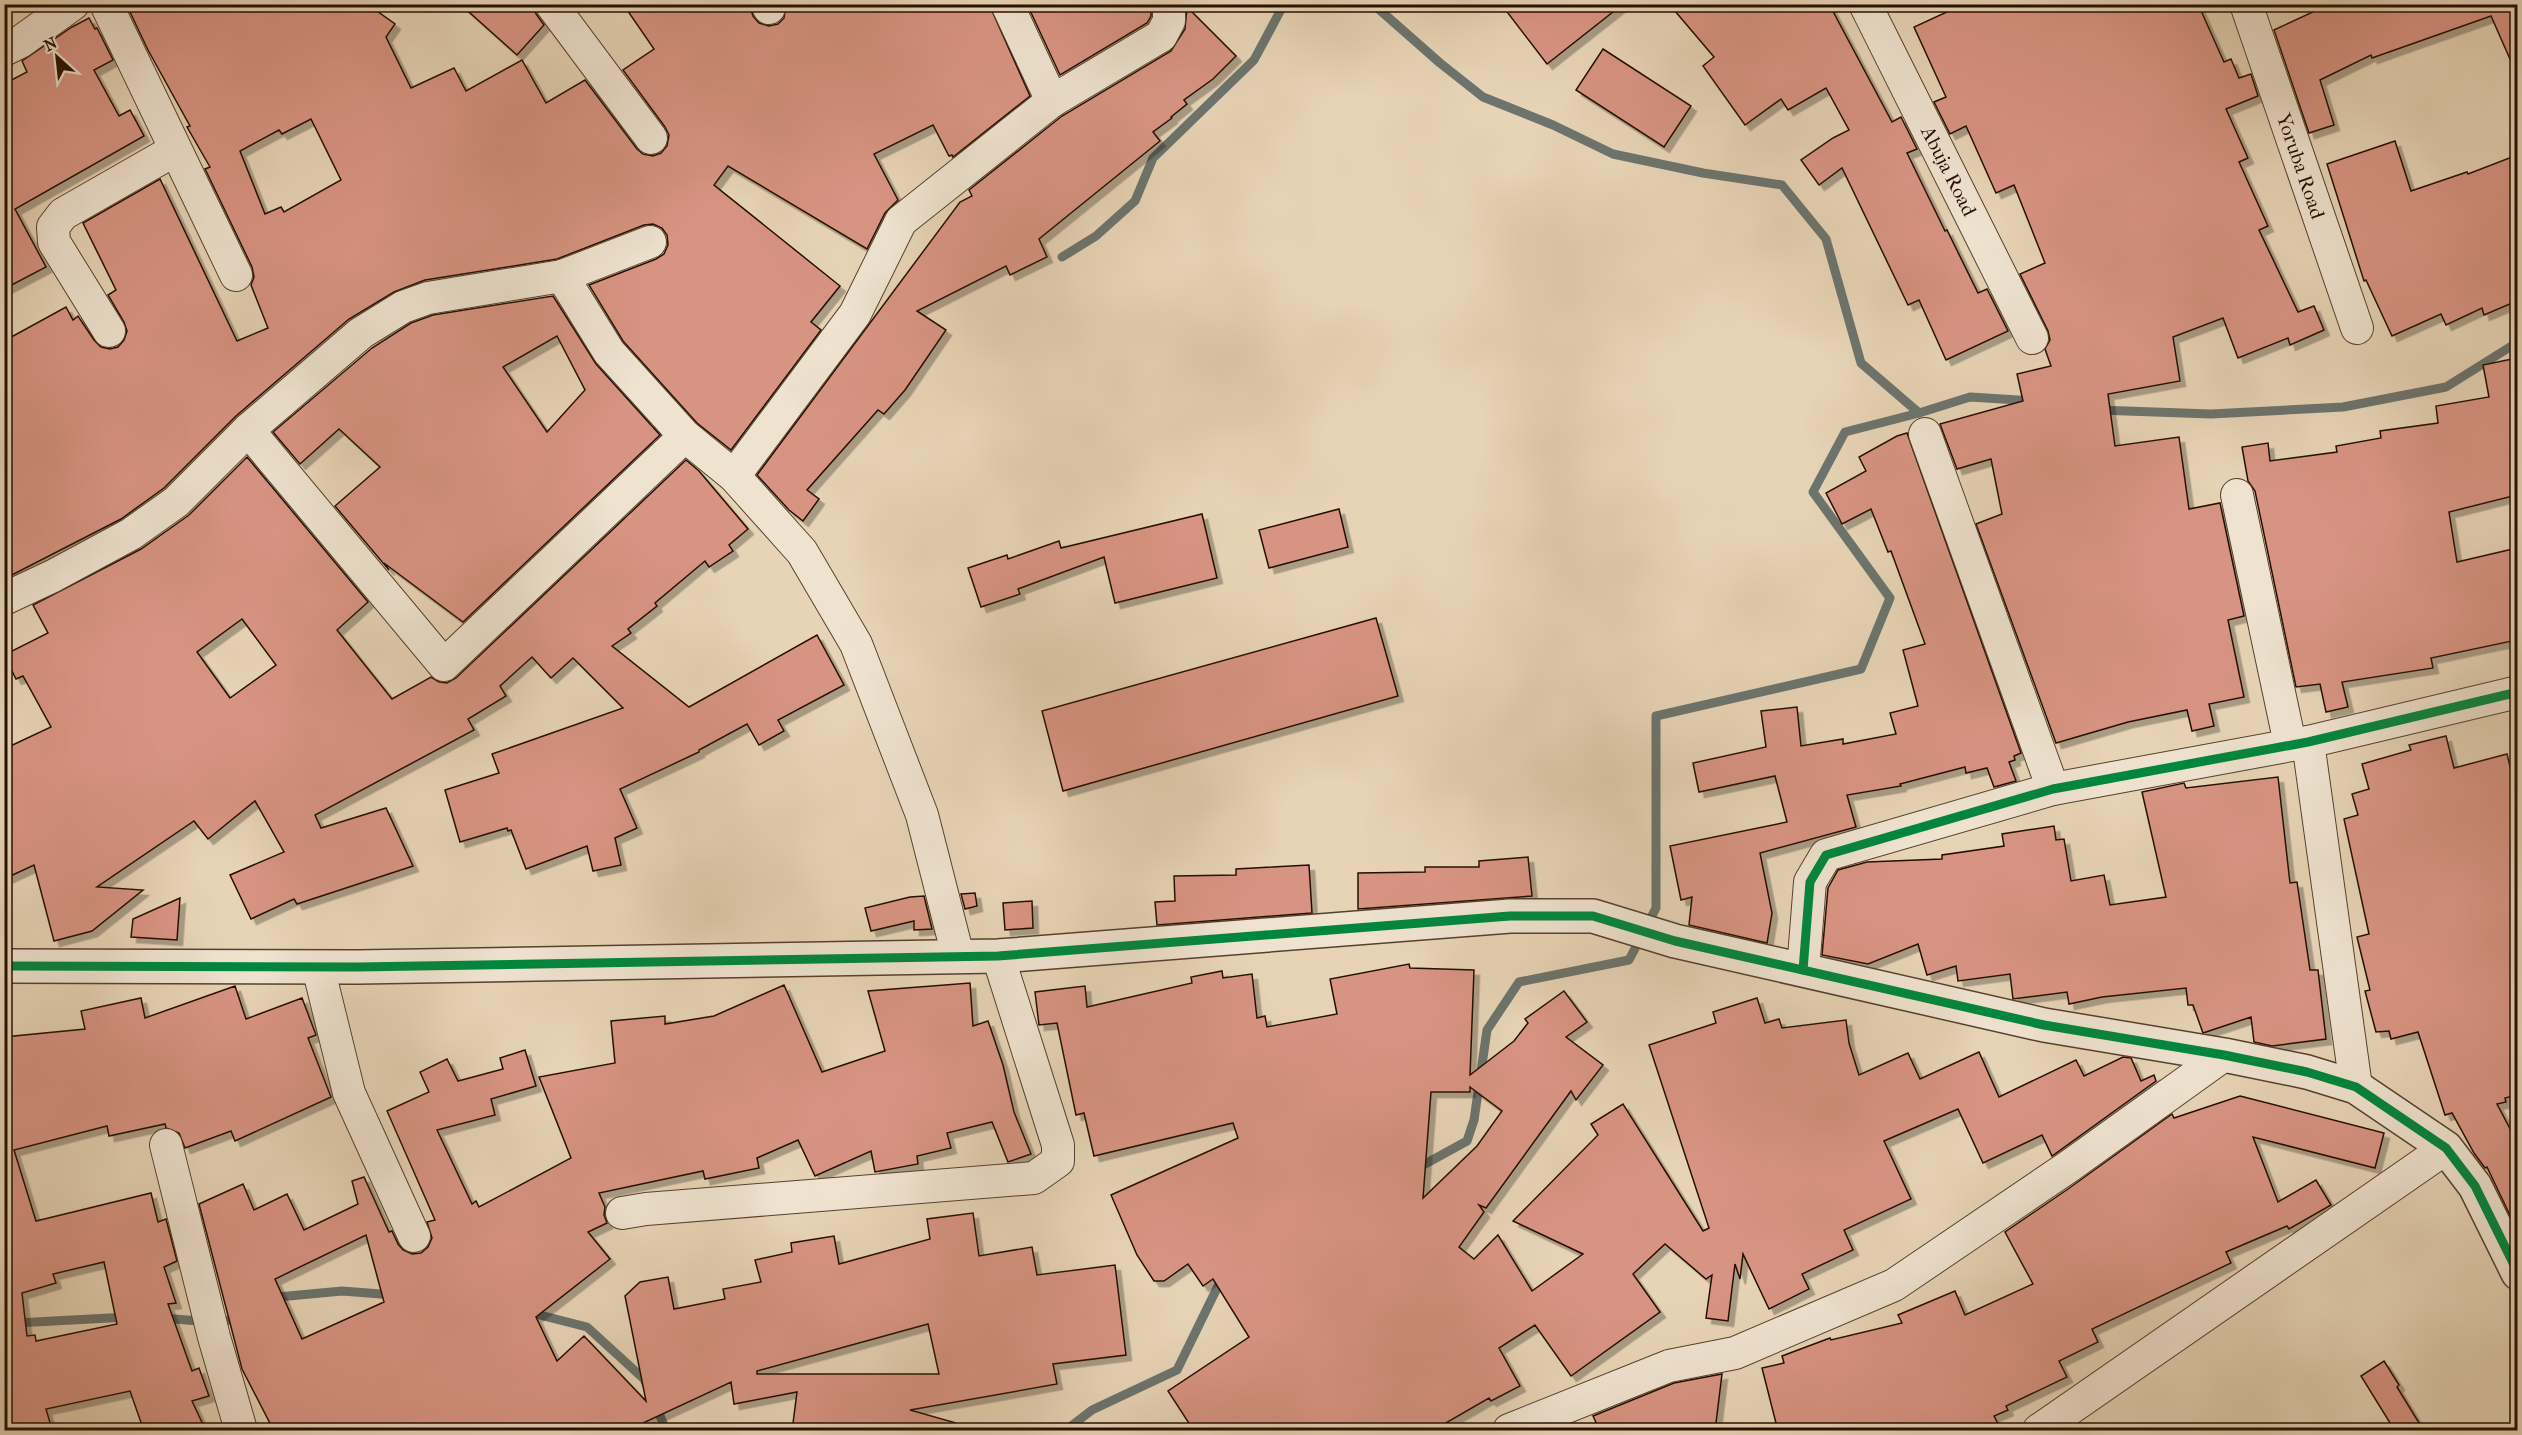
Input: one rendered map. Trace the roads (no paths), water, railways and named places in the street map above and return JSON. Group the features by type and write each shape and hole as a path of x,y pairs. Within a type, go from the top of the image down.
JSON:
{"street":[{"path":"4,50 20,42 73,4"},
{"path":"106,4 236,275"},
{"path":"551,4 651,138"},
{"path":"1007,4 1052,101"},
{"path":"734,476 855,314 901,220 1052,101 1161,36 1169,21 1169,4"},
{"name":"Abuja Road","path":"1865,4 2032,338"},
{"name":"Yoruba Road","path":"2246,4 2357,328"},
{"path":"110,331 54,242 53,227 63,214 176,150"},
{"path":"4,599 53,576 131,534 167,509 248,430 361,333 403,307 428,298 562,276 650,242"},
{"path":"562,276 609,352 685,436 734,476 802,552 856,644 922,815 958,956"},
{"path":"248,430 444,665 685,436"},
{"path":"1925,434 2053,789"},
{"path":"2237,495 2299,743 2356,1087"},
{"path":"1803,970 1810,882 1826,855 2053,789 2299,743 2517,692"},
{"path":"4,966 318,967 998,956 1510,916 1593,916 1639,930 1803,970 2044,1025 2224,1055 2307,1072 2356,1087 2446,1148 2475,1186 2517,1273"},
{"path":"622,1213 657,1208 1034,1178 1058,1161 1058,1145 998,956"},
{"path":"318,967 350,1093 414,1236"},
{"path":"1509,1431 1669,1366 1735,1353 1894,1285 2068,1167 2224,1055"},
{"path":"166,1145 210,1322 241,1431"},
{"path":"2039,1431 2446,1148"}],"waterway":[{"path":"1062,257 1096,236 1135,201 1153,158 1254,60 1284,4"},
{"path":"1373,4 1483,97 1553,125 1613,154 1703,173 1782,185 1826,239 1861,363 1919,413"},
{"path":"2098,410 2211,414 2343,407 2446,387 2518,342"},
{"path":"1416,1169 1467,1141 1474,1120 1487,1030 1519,982 1629,960 1656,908 1656,716 1861,669 1890,598 1813,492 1845,432 1970,397 2034,401"},
{"path":"1066,1430 1092,1410 1177,1370 1220,1282 1227,1279"},
{"path":"271,1300 278,1297 342,1291 394,1295"},
{"path":"528,1312 587,1327 644,1379 647,1386"},
{"path":"163,1318 222,1323 240,1315"},
{"path":"16,1323 128,1317"},
{"path":"655,1404 666,1430"}]}
